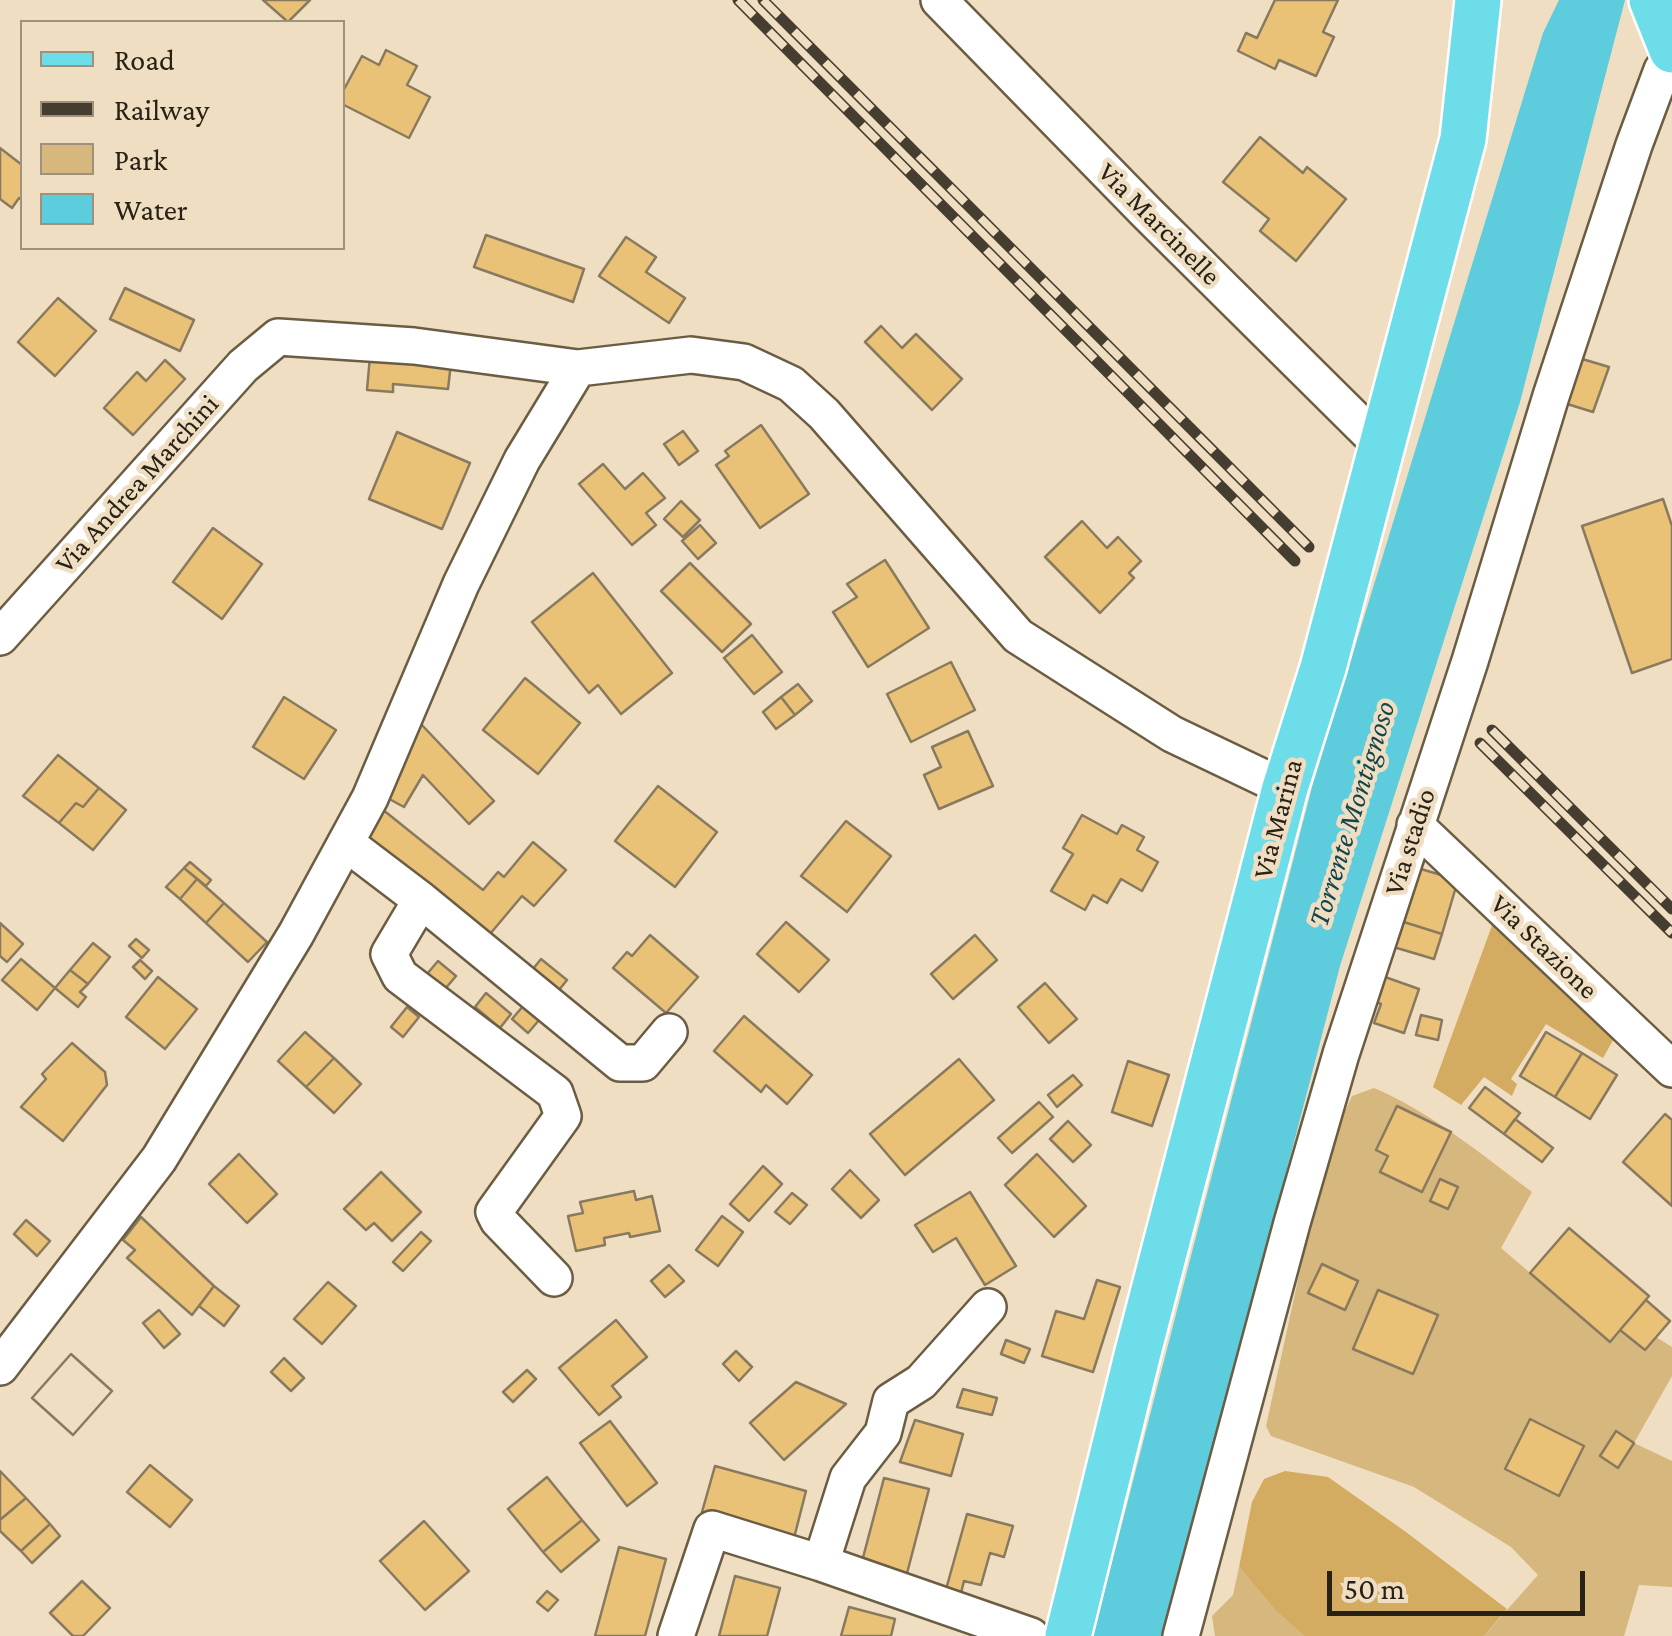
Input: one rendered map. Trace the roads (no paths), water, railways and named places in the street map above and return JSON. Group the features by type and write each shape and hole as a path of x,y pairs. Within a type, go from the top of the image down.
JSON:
{"main road":[{"name":"Via Marina","path":"1068,1636 1285,788 1322,668 1464,140 1478,0"}],"street":[{"name":"Via Marcinelle","path":"939,0 1381,446"},
{"name":"Via stadio","path":"1187,1627 1292,1223 1341,1054 1470,661 1551,396 1662,70 1665,36"},
{"name":"Via Andrea Marchini","path":"0,636 244,366 278,337 400,345 578,368"},
{"path":"0,1367 160,1159 296,934 370,798 461,584 522,460 578,368 691,355 744,362 791,384 824,414 1018,636 1172,734 1285,788"},
{"name":"Via Stazione","path":"1415,825 1672,1069"},
{"path":"346,843 620,1062 643,1062 669,1032"},
{"path":"422,900 389,954 400,976 555,1093 563,1116 494,1212 554,1278"},
{"path":"821,1563 848,1478 882,1433 891,1400 921,1382 988,1308"},
{"path":"676,1636 712,1529 1031,1636"}],"water":[{"name":"Torrente Montignoso","path":"1559,0 1625,0 1520,402 1340,966 1165,1636 1093,1636 1312,787 1543,33"}],"railway":[{"path":"738,0 1295,561"},
{"path":"763,0 1309,547"},
{"path":"1492,730 1672,909"},
{"path":"1480,743 1672,933"}]}
